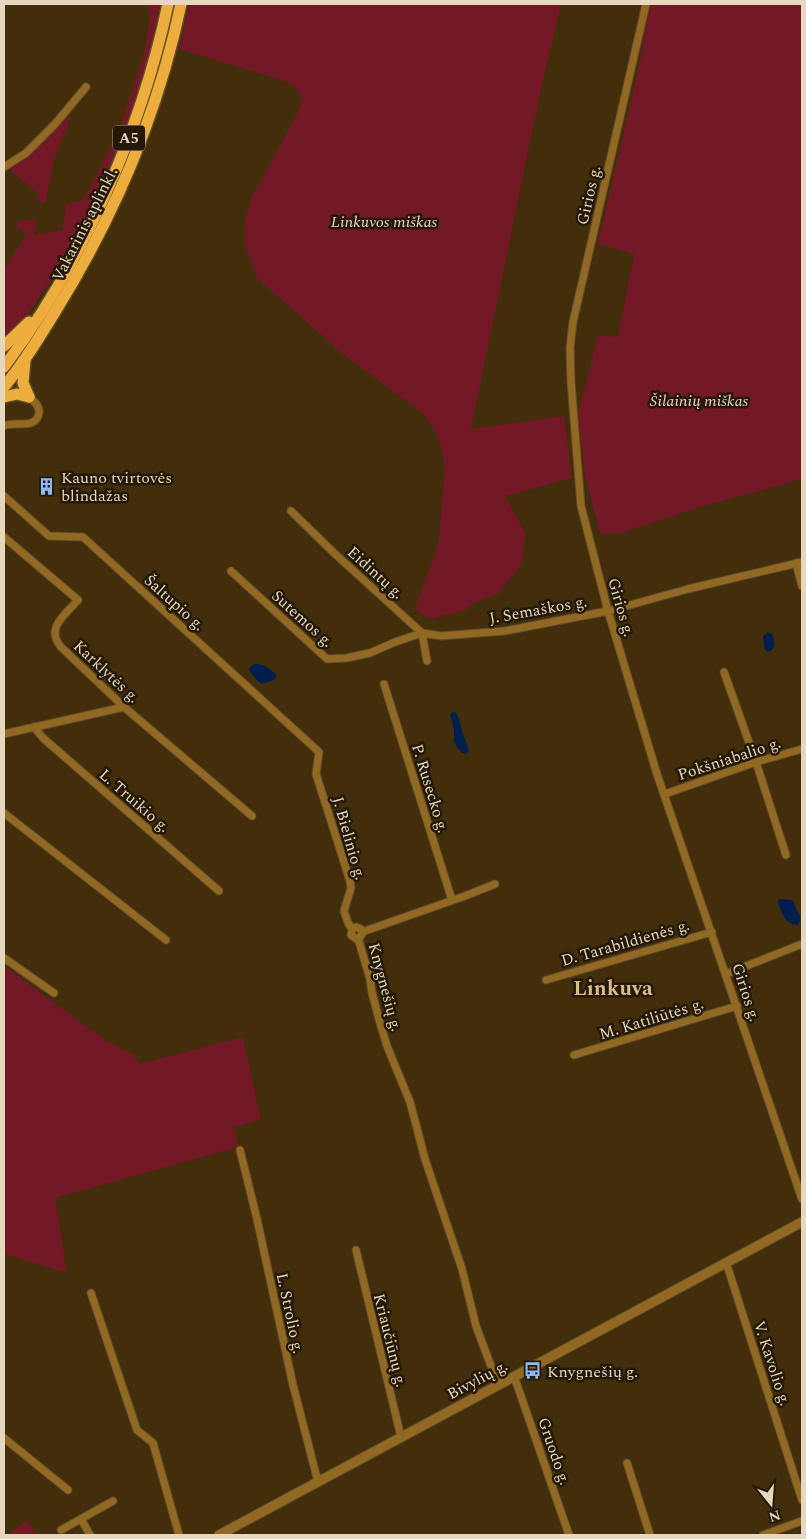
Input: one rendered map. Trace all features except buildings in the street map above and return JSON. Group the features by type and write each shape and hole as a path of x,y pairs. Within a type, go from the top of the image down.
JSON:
{"highway":[{"name":"Vakarinis aplinkl.","path":"4,367 43,310 82,242 126,147 148,83 168,4"},
{"name":"Vakarinis aplinkl.","path":"4,387 25,358 77,276 118,196 140,145 159,87 176,26 180,4"},
{"path":"4,346 43,310"},
{"path":"25,358 23,383 29,397"},
{"path":"4,397 17,394 29,397"}],"street":[{"name":"Girios g.","path":"646,4 572,322 570,348 571,382 581,506 608,611 657,774 802,1199"},
{"path":"4,167 26,153 50,130 86,87"},
{"path":"4,426 7,424 28,424 38,417 38,406 29,397"},
{"name":"Šaltupio g.","path":"4,496 49,536 84,537 319,752"},
{"name":"Eidintų g.","path":"291,510 334,553 422,633"},
{"name":"Karklytės g.","path":"4,537 78,600 57,623 54,632 55,640 124,707 252,816"},
{"name":"J. Semaškos g.","path":"422,633 441,636 505,631 608,611 688,588 799,562"},
{"path":"799,562 802,586"},
{"name":"Sutemos g.","path":"231,571 327,659 346,658 370,653 422,633"},
{"path":"422,633 428,661"},
{"path":"724,672 786,855"},
{"name":"P. Rusecko g.","path":"384,684 452,900"},
{"path":"4,734 124,707"},
{"name":"L. Truikio g.","path":"34,727 43,738 219,891"},
{"name":"Pokšniabalio g.","path":"665,794 802,748"},
{"name":"J. Bielinio g.","path":"319,752 316,774 350,881 351,888 344,910 352,930"},
{"path":"4,813 166,940"},
{"name":"Knygnešių g.","path":"352,930 351,936 354,938 495,884"},
{"name":"D. Tarabildienės g.","path":"546,980 712,932"},
{"name":"Knygnešių g.","path":"360,935 372,993 387,1046 410,1102 425,1159 462,1269 476,1326 498,1385"},
{"path":"726,974 802,944"},
{"path":"4,958 54,994"},
{"name":"M. Katiliūtės g.","path":"574,1055 737,1006"},
{"name":"L. Strolio g.","path":"240,1150 293,1385 318,1482"},
{"name":"Bivylių g.","path":"219,1535 802,1222"},
{"name":"Kriaučiūnų g.","path":"356,1250 401,1437"},
{"name":"V. Kavolio g.","path":"726,1262 802,1500"},
{"path":"90,1293 137,1430 153,1443 179,1535"},
{"name":"Gruodo g.","path":"514,1376 569,1535"},
{"path":"4,1438 68,1490"},
{"path":"627,1463 650,1535"},
{"path":"61,1530 113,1501"},
{"path":"81,1519 90,1535"},
{"path":"763,1535 802,1521"}],"green space":[{"path":"147,4 160,4 153,38 134,103 110,166 81,227 44,291 22,324 4,340 4,269 27,233 16,226 21,220 36,220 34,235 62,230 66,204 82,200 89,190 121,125 144,54 150,15"},
{"path":"172,4 176,4 174,18 146,113 132,150 93,239 47,320 43,318 126,159 143,115 162,49"},
{"name":"Linkuvos miškas","path":"189,4 561,4 542,84 471,429 564,416 572,478 505,496 526,534 521,565 498,594 474,603 465,610 430,619 415,609 438,545 445,468 439,438 425,415 344,355 257,278 245,246 245,220 251,199 298,112 302,99 296,88 285,81 179,49"},
{"name":"Šilainių miškas","path":"651,4 802,4 802,479 700,507 621,533 600,534 585,475 578,414 598,335 618,337 634,254 598,244 640,62"},
{"path":"70,114 67,129 55,156 45,204 35,200 39,194 8,168 35,150"},
{"path":"4,966 108,1042 133,1054 139,1064 243,1037 261,1120 234,1127 238,1147 55,1198 67,1273 4,1254"},
{"path":"27,1520 37,1535 8,1535"}],"water":[{"path":"768,632 774,638 774,647 771,651 767,652 764,647 763,636"},
{"path":"254,664 261,664 267,667 277,676 274,680 262,684 254,677 249,668"},
{"path":"452,712 455,712 459,719 469,751 466,754 462,753 454,741 454,728 450,715"},
{"path":"779,899 793,900 801,918 798,925 790,923 784,917 779,905"}],"place":[{"name":"Kauno tvirtovės blindažas","path":"47,486"},
{"name":"Knygnešių g.","path":"533,1371"}],"district":[{"name":"Linkuva","path":"613,988"}]}
